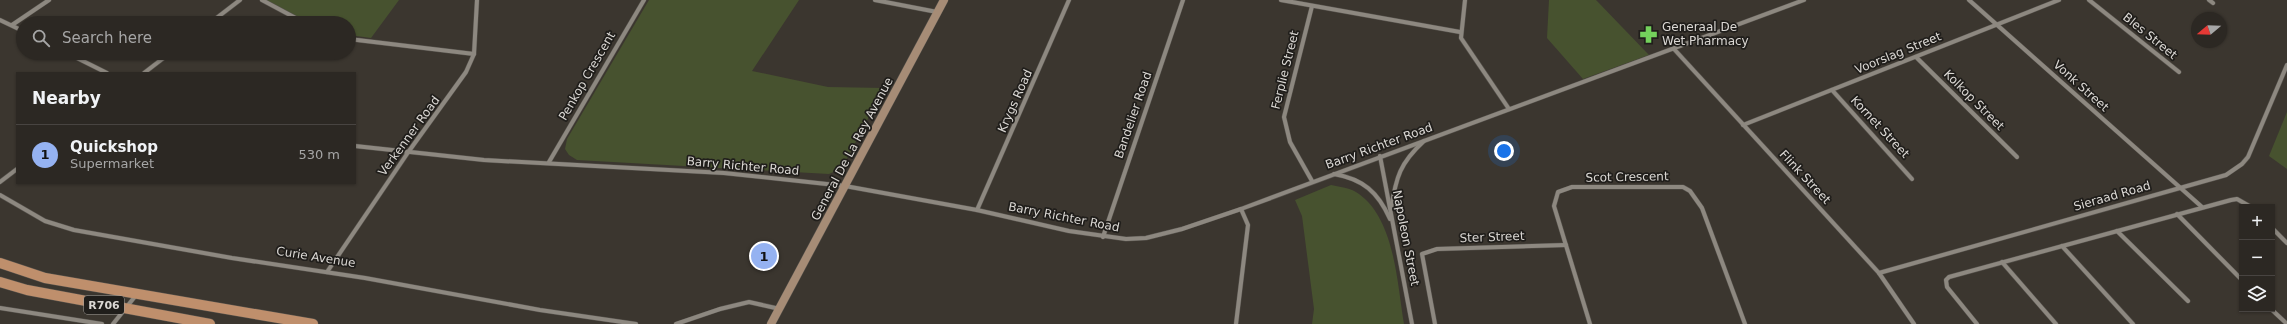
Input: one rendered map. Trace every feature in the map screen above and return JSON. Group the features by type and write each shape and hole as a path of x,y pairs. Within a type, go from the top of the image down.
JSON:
{"main road":[{"name":"R706","path":"0,262 45,278 313,324"},
{"name":"R706","path":"0,282 27,290 210,324"}],"street":[{"path":"25,16 49,0"},
{"path":"219,16 240,0"},
{"path":"262,0 292,16"},
{"name":"Verkenner Road","path":"327,272 408,151 457,88 474,54 477,0"},
{"name":"Penkop Crescent","path":"549,162 644,0"},
{"path":"876,0 938,12"},
{"name":"General De La Rey Avenue","path":"771,324 781,309 944,0"},
{"name":"Krygs Road","path":"977,210 1069,0"},
{"name":"Bandelier Road","path":"1103,237 1183,0"},
{"path":"1281,0 1460,32"},
{"path":"1465,0 1460,32 1463,43 1509,109"},
{"name":"Barry Richter Road","path":"356,146 484,160 549,162 724,173 845,186 977,210 1103,237 1126,239 1157,235 1241,209 1312,181 1674,49 1802,0"},
{"name":"Vonk Street","path":"1969,0 2202,208"},
{"name":"Voorslag Street","path":"1743,125 2060,0"},
{"name":"Bles Street","path":"2089,0 2179,72"},
{"path":"2209,0 2213,3"},
{"name":"Ferplie Street","path":"1312,6 1283,124 1292,146 1312,181"},
{"path":"0,20 16,27"},
{"path":"12,25 16,22"},
{"path":"356,40 474,54"},
{"name":"Flink Street","path":"1674,49 1879,273 1914,324"},
{"name":"Kolkop Street","path":"1916,57 2017,157"},
{"path":"81,60 105,72"},
{"path":"145,72 161,60"},
{"name":"Sieraad Road","path":"1879,273 2180,187 2228,176 2241,167 2261,129 2287,65"},
{"name":"Kornet Street","path":"1832,90 1904,168 1912,179"},
{"path":"1391,214 1397,173 1408,155 1426,139"},
{"name":"Napoleon Street","path":"1380,156 1412,324"},
{"path":"0,182 16,170"},
{"path":"1333,174 1353,176 1367,185 1386,211 1394,231"},
{"name":"Scot Crescent","path":"1590,324 1554,206 1554,198 1558,192 1572,187 1683,187 1690,191 1702,208 1745,324"},
{"name":"Curie Avenue","path":"0,195 45,221 74,230 532,308 636,324"},
{"path":"1977,324 1950,291 1946,280 1949,277 2177,214 2237,199 2246,204"},
{"path":"1236,324 1248,225 1241,209"},
{"path":"2177,214 2239,277"},
{"path":"2117,231 2188,301"},
{"path":"2275,231 2287,243"},
{"name":"Ster Street","path":"1422,257 1422,254 1437,249 1566,245"},
{"path":"2062,246 2133,324"},
{"name":"Napoleon Street","path":"1422,257 1435,324"},
{"path":"2002,262 2056,324"},
{"path":"113,324 138,294"},
{"path":"676,324 720,309 749,302 781,309"},
{"path":"0,308 102,324"},
{"name":"General De La Rey Avenue","path":"776,324 781,309"},
{"path":"2274,312 2286,323"}],"green space":[{"path":"266,0 399,0 371,38 356,36 356,16 295,16"},
{"path":"649,0 799,0 752,71 828,87 884,88 842,168 829,174 577,160 569,155 565,149 567,139"},
{"path":"1549,0 1596,0 1649,55 1583,79 1547,38"},
{"path":"2287,112 2287,169 2269,156"},
{"path":"1331,185 1349,189 1359,194 1371,205 1380,220 1392,253 1404,324 1312,324 1314,309 1302,216 1295,200"}],"place":[{"name":"Generaal De Wet Pharmacy","path":"1649,34"},
{"name":"Quickshop","path":"764,256"}]}
